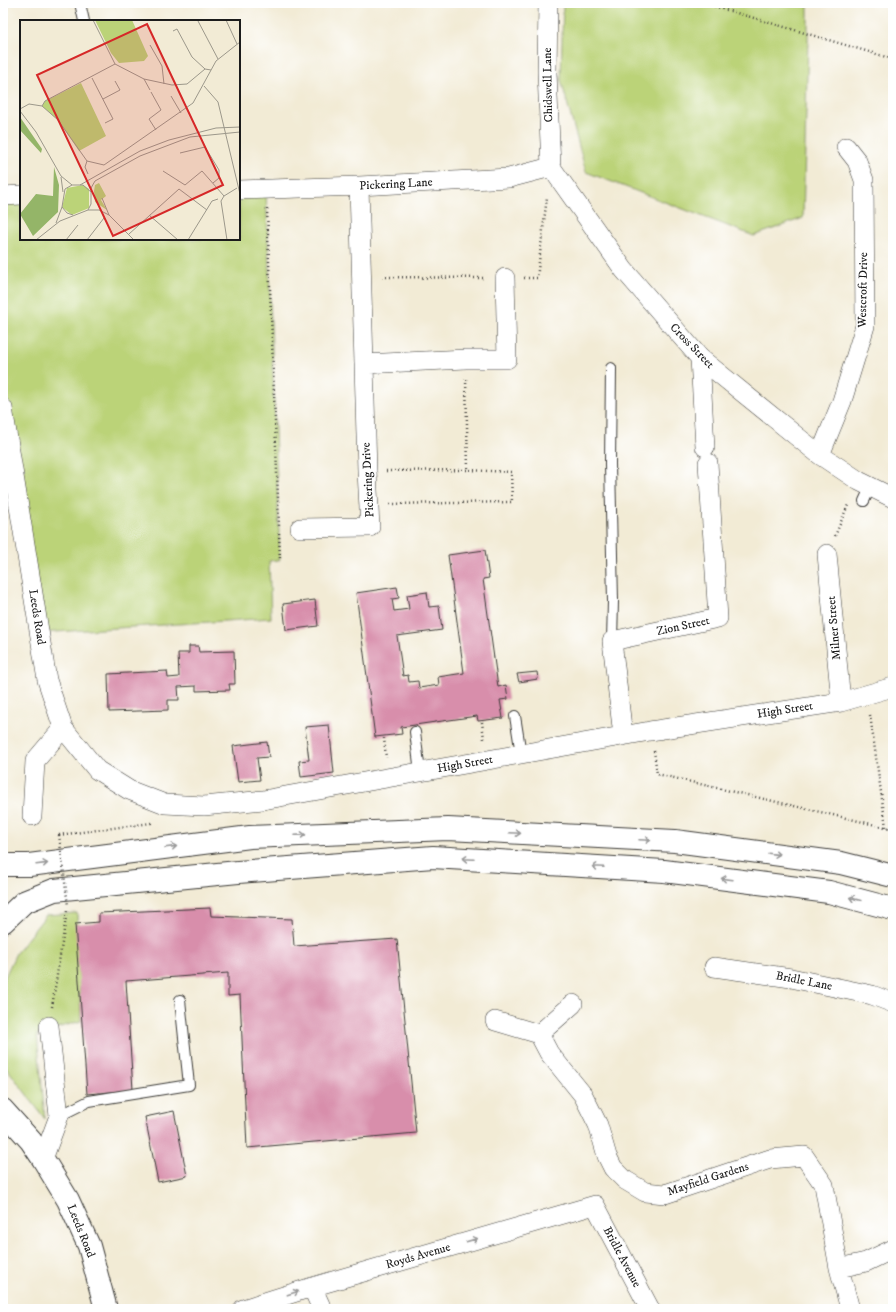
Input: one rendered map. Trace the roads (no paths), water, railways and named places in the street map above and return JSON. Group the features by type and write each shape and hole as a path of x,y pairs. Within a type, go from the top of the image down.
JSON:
{"main road":[{"path":"3,865 29,865 250,837 448,829 676,842 841,863 893,876"},
{"path":"3,922 24,902 54,890 238,872 433,857 664,871 829,892 893,909"},
{"name":"Leeds Road","path":"3,1110 30,1141 68,1200 89,1246 106,1309"}],"street":[{"name":"Chidswell Lane","path":"548,3 547,72 551,167"},
{"name":"Westcroft Drive","path":"820,455 842,401 865,326 864,180 857,161 846,147"},
{"name":"Pickering Lane","path":"240,190 359,186 509,178 551,167"},
{"name":"Cross Street","path":"551,167 624,270 700,358 864,490 893,498"},
{"name":"Pickering Drive","path":"300,528 370,527 359,186"},
{"path":"3,196 20,195"},
{"path":"364,364 466,359 507,359 505,278"},
{"name":"Zion Street","path":"612,641 718,618 700,358"},
{"name":"Leeds Road","path":"3,408 47,680 63,728"},
{"name":"Milner Street","path":"827,554 840,702"},
{"path":"612,641 623,736"},
{"name":"High Street","path":"63,728 97,770 129,790 164,804 204,806 263,800 650,731 840,702 893,687"},
{"path":"32,816 35,761 63,728"},
{"name":"Bridle Lane","path":"714,967 791,978 872,995 893,1003"},
{"path":"495,1021 539,1034 573,1004"},
{"path":"43,1159 59,1116 49,1026"},
{"name":"Mayfield Gardens","path":"539,1034 549,1053 583,1095 598,1125 607,1156 613,1168 625,1180 645,1192 665,1194 770,1159 804,1156 824,1185 839,1268 850,1309"},
{"name":"Royds Avenue","path":"243,1309 312,1286 594,1205"},
{"name":"Bridle Avenue","path":"594,1205 650,1309"},
{"path":"839,1268 866,1262 893,1249"},
{"path":"312,1286 322,1309"}],"lane":[{"path":"80,3 84,20"},
{"path":"611,368 610,464 613,601 612,641"},
{"path":"514,716 521,754"},
{"path":"415,732 420,772"},
{"path":"59,1116 89,1101 189,1085 180,1000"}]}
